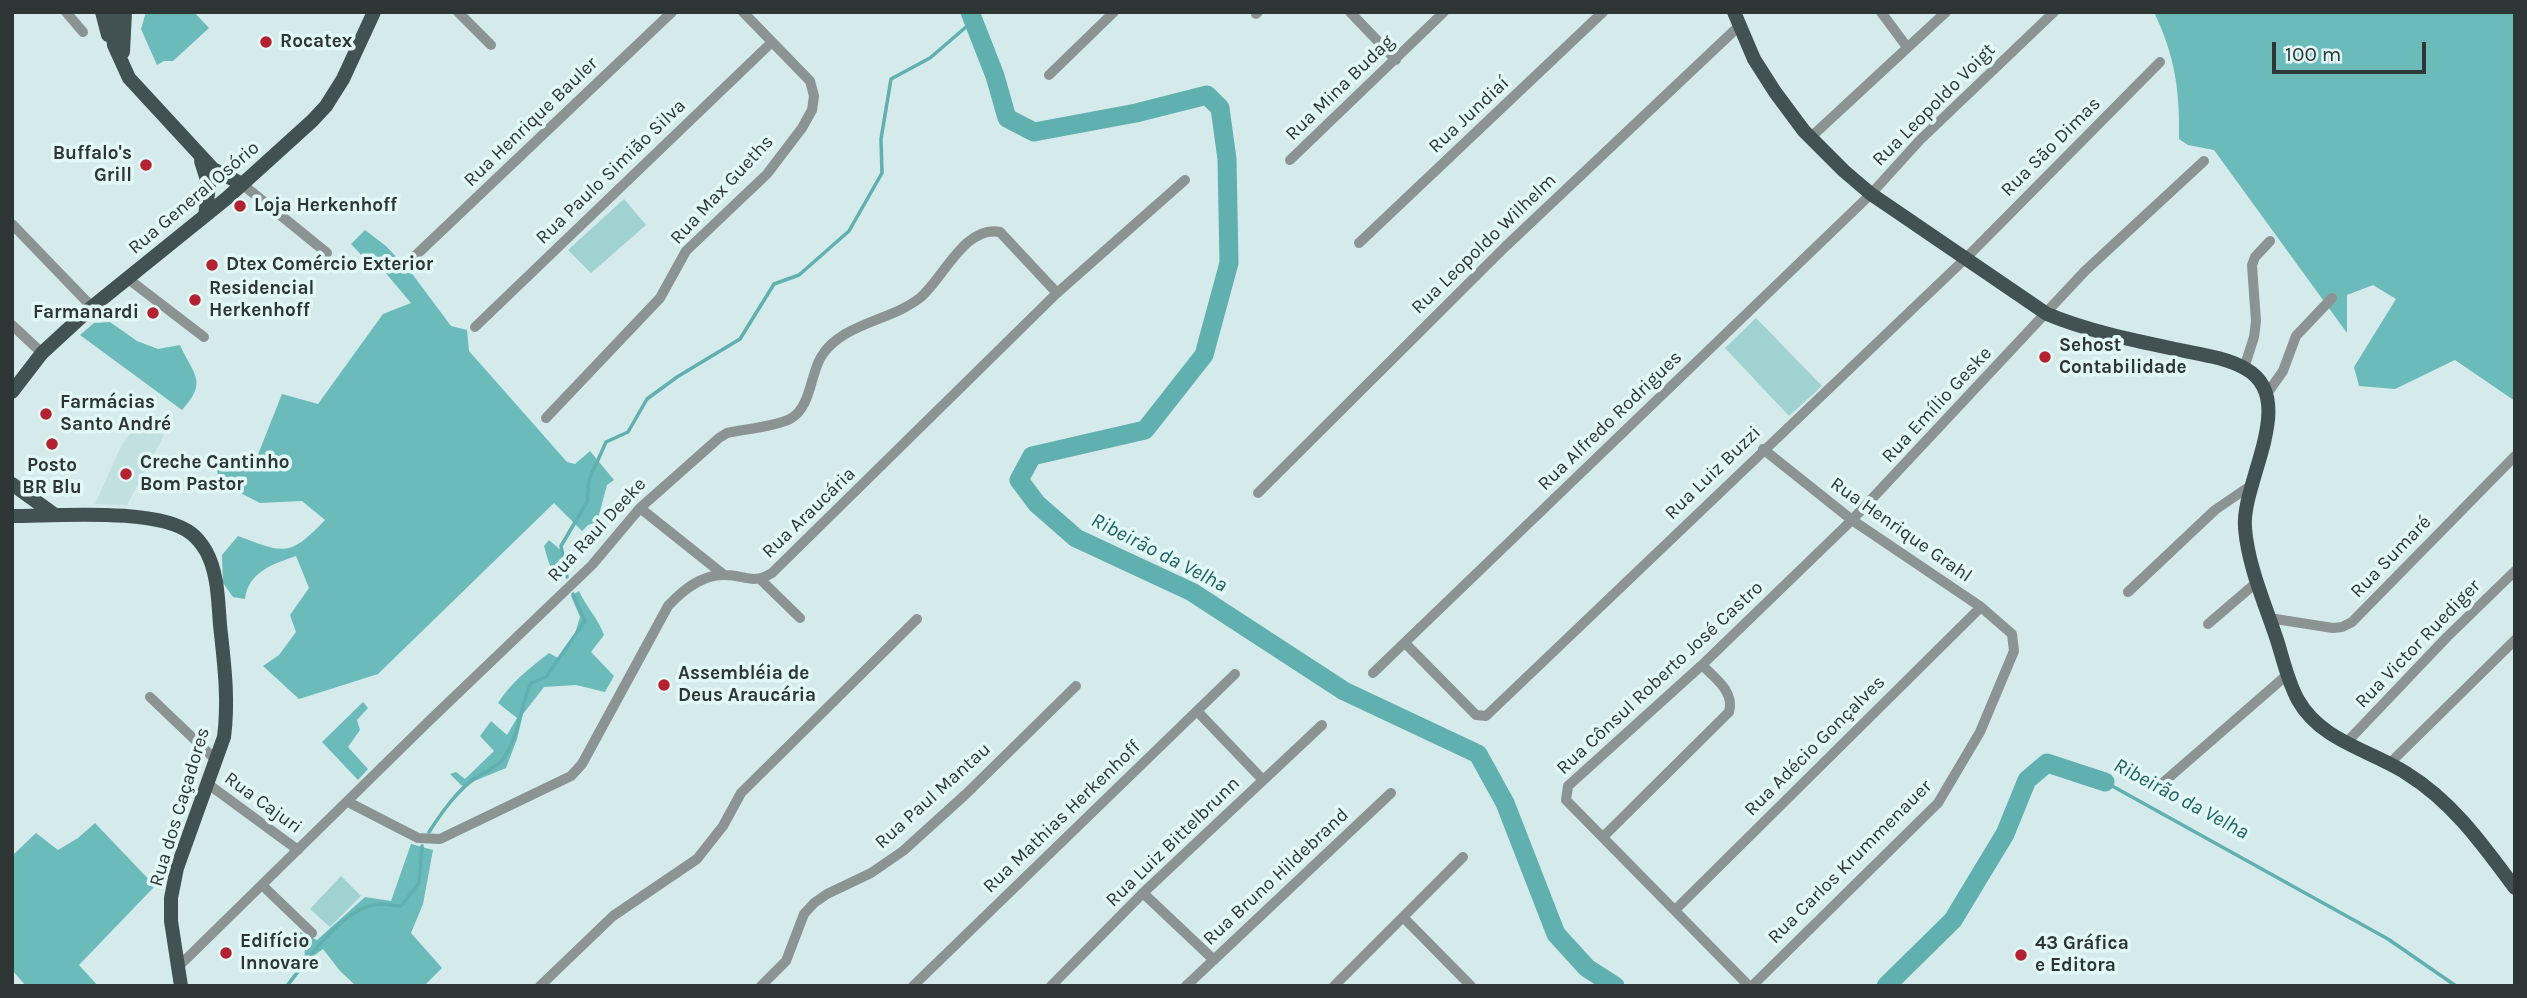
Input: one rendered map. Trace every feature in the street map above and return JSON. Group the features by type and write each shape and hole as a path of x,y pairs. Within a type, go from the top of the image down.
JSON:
{"main road":[{"path":"102,12 108,35 128,78 199,156 222,175 242,184"},
{"path":"114,12 114,45"},
{"path":"125,12 122,44 128,78"},
{"name":"Rua General Osório","path":"12,392 42,353 92,307 205,216 326,106 343,79 374,12"},
{"path":"1737,19 1754,59 1810,138 1871,194 2047,314 2071,324 2228,362 2245,368 2262,384 2269,414 2267,437 2244,509 2245,529 2269,618 2298,700 2330,734 2405,772 2438,797 2472,831 2515,888"},
{"path":"199,156 209,186 205,216"},
{"path":"12,484 55,515"},
{"name":"Rua dos Caçadores","path":"12,516 102,516 158,520 192,534 206,552 215,576 226,691 224,737 177,868 171,898 171,921 181,986"}],"street":[{"path":"66,12 83,32"},
{"path":"458,12 491,45"},
{"name":"Rua Henrique Bauler","path":"414,257 672,12"},
{"name":"Rua Max Gueths","path":"546,418 660,298 686,251 767,174 802,128 812,110 814,96 810,81 743,12"},
{"path":"1048,75 1114,12"},
{"path":"1350,12 1396,60"},
{"name":"Rua Mina Budag","path":"1290,160 1444,12"},
{"name":"Rua Jundiaí","path":"1359,243 1604,12"},
{"path":"1881,12 1906,47"},
{"path":"1810,138 1946,12"},
{"name":"Rua Leopoldo Voigt","path":"1871,194 1920,140 2054,12"},
{"name":"Rua Leopoldo Wilhelm","path":"1258,493 1737,19"},
{"name":"Rua Paulo Simião Silva","path":"475,327 772,42"},
{"name":"Rua São Dimas","path":"1967,257 2160,62"},
{"name":"Rua Emílio Geske","path":"1852,520 2085,271 2204,162"},
{"name":"Rua Araucária","path":"348,802 418,838 440,839 571,776 582,764 668,606 681,592 701,580 724,575 761,580 785,562 1057,293 1185,180"},
{"path":"242,184 327,253"},
{"name":"Rua Alfredo Rodrigues","path":"1373,673 1871,194"},
{"path":"12,224 92,307"},
{"name":"Rua Raul Deeke","path":"178,967 592,565 640,508 727,433 790,419 799,412 816,368 831,345 842,337 909,306 924,293 967,242 979,233 990,230 1000,232 1057,293"},
{"path":"2245,368 2256,321 2252,265 2255,257 2270,241"},
{"name":"Rua Luiz Buzzi","path":"1405,643 1475,715 1486,716 1967,257"},
{"path":"127,278 204,337"},
{"path":"2266,395 2283,371 2296,336 2332,298"},
{"path":"12,325 42,353"},
{"name":"Rua Henrique Grahl","path":"1763,449 1852,520 1981,607 2012,634 2014,642"},
{"name":"Rua Sumaré","path":"2269,618 2333,628 2352,622 2515,456"},
{"path":"2128,592 2215,510 2250,486"},
{"path":"640,508 724,575"},
{"name":"Rua Cônsul Roberto José Castro","path":"1750,986 1566,800 1568,786 1702,665 1852,520"},
{"name":"Rua Victor Ruediger","path":"2346,743 2447,637 2515,571"},
{"path":"761,580 800,618"},
{"path":"2208,624 2258,582"},
{"name":"Rua Adécio Gonçalves","path":"1675,909 1981,607"},
{"path":"540,986 613,916 697,859 723,826 741,793 917,619"},
{"path":"2389,765 2515,640"},
{"name":"Rua Carlos Krummenauer","path":"1750,986 1938,803 1980,732 2014,651 2014,642"},
{"path":"1604,836 1729,712 1732,703 1729,693 1702,665"},
{"name":"Rua Mathias Herkenhoff","path":"913,986 1235,674"},
{"path":"2158,786 2288,674"},
{"name":"Rua Paul Mantau","path":"761,986 786,961 804,914 814,903 871,873 903,851 1076,687"},
{"path":"150,697 216,760"},
{"path":"1197,711 1263,780"},
{"name":"Rua Luiz Bittelbrunn","path":"1051,986 1143,893 1322,725"},
{"name":"Rua Cajuri","path":"208,784 298,850"},
{"name":"Rua Bruno Hildebrand","path":"1186,986 1391,793"},
{"path":"1334,986 1462,857"},
{"path":"262,885 312,933"},
{"path":"1143,893 1214,960"},
{"path":"1404,917 1471,986"}],"shaded area":[{"path":"146,12 194,12 209,28 173,61 164,61 157,65 141,29"},
{"path":"2154,12 2515,12 2515,401 2455,360 2395,389 2359,386 2354,367 2396,299 2373,285 2347,295 2347,333 2214,150 2188,145 2179,139 2175,74"},
{"path":"624,199 646,225 591,273 568,250"},
{"path":"365,230 386,246 413,275 451,326 467,330 469,351 567,462 575,464 590,451 614,480 607,485 597,522 582,531 554,503 378,674 299,699 263,666 279,655 296,632 290,615 309,588 296,556 263,570 251,582 245,599 233,597 223,583 222,555 238,536 276,548 294,546 325,520 302,501 260,503 219,482 216,463 238,465 257,457 282,394 318,404 383,314 411,303 373,258 366,260 351,244"},
{"path":"1756,318 1822,386 1789,416 1725,348"},
{"path":"110,322 137,341 158,349 180,345 196,378 195,392 182,410 80,335 94,323"},
{"name":"Creche Cantinho Bom Pastor","path":"137,425 164,435 127,505 95,504 122,444"},
{"path":"549,540 564,553 570,570 560,582 544,546"},
{"path":"579,591 604,635 591,652 614,676 605,692 576,685 544,687 523,714 506,768 462,786 450,774 456,772 465,779 494,751 480,736 491,721 507,735 517,718 498,703 503,695 549,653 558,658 574,637 580,617 571,596"},
{"path":"363,702 368,708 357,720 360,730 348,747 368,769 358,780 322,742"},
{"path":"95,823 155,886 79,965 98,986 26,986 12,970 12,856 36,833 58,850"},
{"path":"411,844 433,850 423,904 411,933 442,968 424,986 356,986 323,949 304,963 305,947 294,934 298,931 317,940 365,897 391,901"},
{"path":"341,876 361,896 330,927 310,909"}],"waterway":[{"name":"Ribeirão da Velha","path":"970,12 995,76 1007,118 1034,132 1136,113 1207,95 1220,108 1227,159 1229,263 1204,355 1145,430 1032,456 1019,480 1037,504 1076,538 1192,592 1344,691 1478,754 1505,803 1556,934 1587,968 1615,986"},
{"path":"567,577 561,546 587,502 589,480 606,442 628,432 647,399 677,377 740,339 774,284 799,275 849,231 882,173 881,139 891,79 930,58 973,21"},
{"path":"429,832 462,790 475,778 497,765 508,751 531,683 546,677 585,621 573,594"},
{"name":"Ribeirão da Velha","path":"1886,986 1953,920 2005,834 2027,780 2047,763 2105,782"},
{"name":"Ribeirão da Velha","path":"2105,782 2388,939 2456,986"},
{"path":"287,986 316,949 353,914 380,904 401,906 419,883 422,846"}],"place":[{"name":"Rocatex","path":"266,42"},
{"name":"Buffalo's Grill","path":"146,165"},
{"name":"Loja Herkenhoff","path":"240,206"},
{"name":"Dtex Comércio Exterior","path":"212,265"},
{"name":"Residencial Herkenhoff","path":"195,300"},
{"name":"Farmanardi","path":"153,313"},
{"name":"Sehost Contabilidade","path":"2045,357"},
{"name":"Farmácias Santo André","path":"46,414"},
{"name":"Posto BR Blu","path":"52,444"},
{"name":"Creche Cantinho Bom Pastor","path":"126,474"},
{"name":"Assembléia de Deus Araucária","path":"664,685"},
{"name":"Edifício Innovare","path":"226,953"},
{"name":"43 Gráfica e Editora","path":"2021,955"}]}
